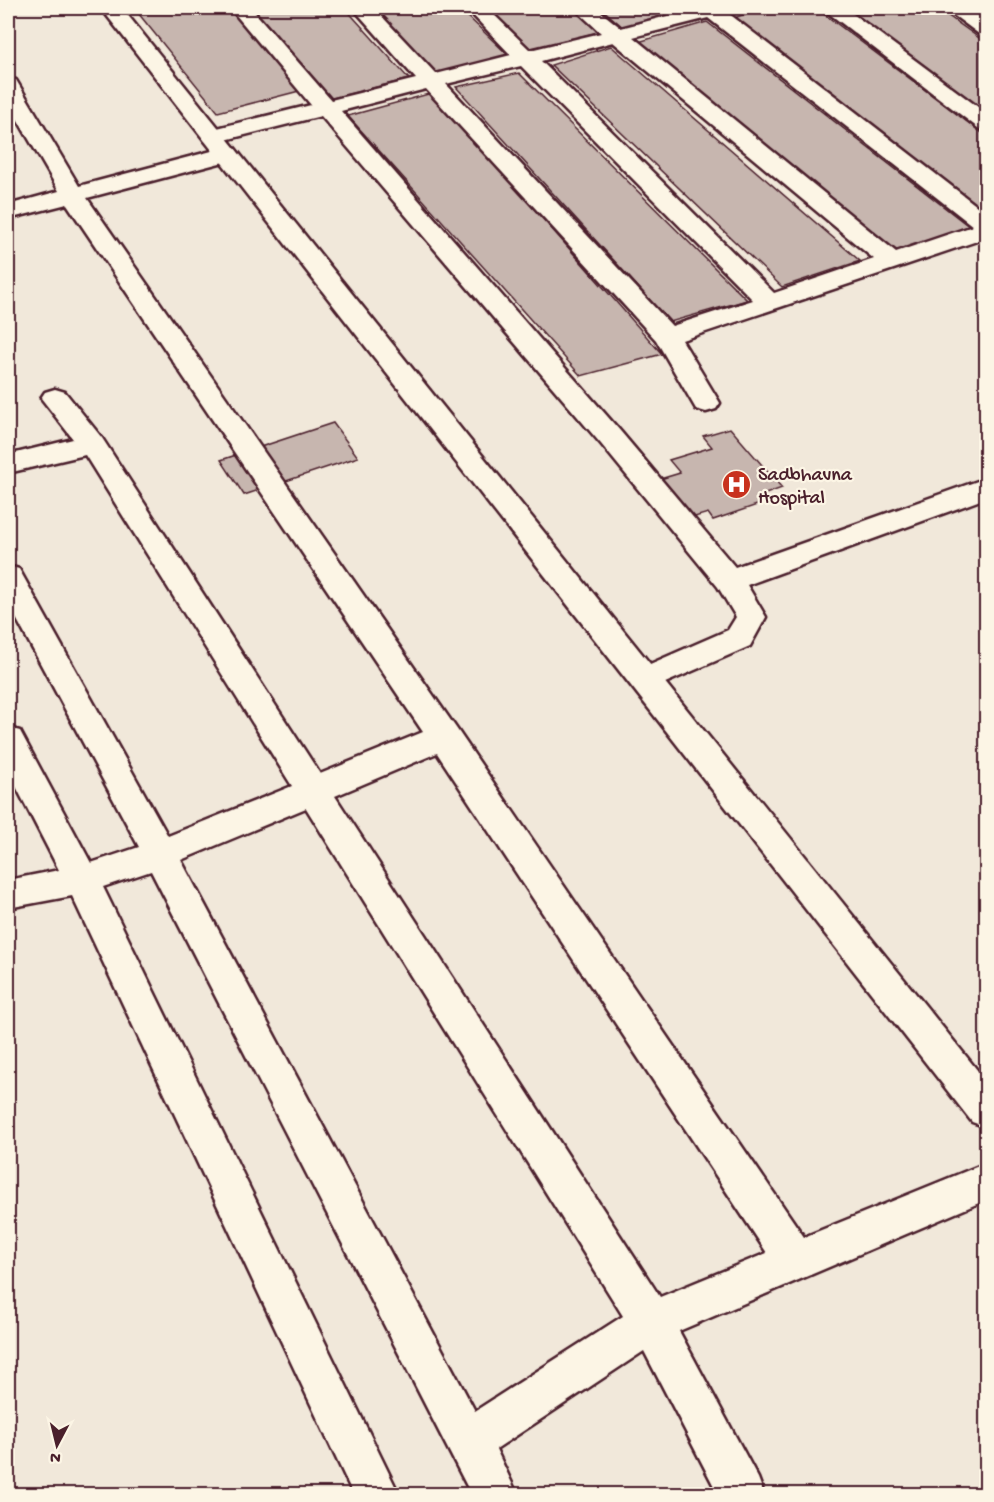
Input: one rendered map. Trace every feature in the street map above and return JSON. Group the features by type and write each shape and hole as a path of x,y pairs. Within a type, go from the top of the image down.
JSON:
{"street":[{"path":"111,8 987,1110"},
{"path":"240,8 604,429 729,580 751,617 739,638 645,679"},
{"path":"363,8 667,336 706,403"},
{"path":"476,8 528,57 770,303"},
{"path":"584,8 892,261"},
{"path":"832,8 987,123"},
{"path":"954,8 987,30"},
{"path":"8,212 73,195 326,107 715,9 987,224"},
{"path":"8,85 73,195 444,737 796,1261"},
{"path":"667,336 987,230"},
{"path":"55,398 92,444 651,1322 742,1494"},
{"path":"8,464 92,444"},
{"path":"729,580 987,488"},
{"path":"8,576 160,854 495,1494"},
{"path":"8,894 82,880 160,854 444,737"},
{"path":"8,740 82,880 376,1494"},
{"path":"467,1442 651,1322 987,1181"}],"building":[{"path":"134,8 231,8 303,90 218,112"},
{"path":"247,8 345,8 409,79 325,100"},
{"path":"374,8 459,8 509,56 437,73"},
{"path":"481,8 577,8 603,31 525,50"},
{"path":"601,8 691,8 694,9 624,28"},
{"path":"765,8 816,8 986,136 986,214 733,18"},
{"path":"842,8 937,8 986,43 986,115"},
{"path":"963,8 986,8 986,24"},
{"path":"707,22 971,228 897,253 638,42"},
{"path":"611,46 860,261 782,287 551,65"},
{"path":"519,73 747,300 670,322 456,87"},
{"path":"432,93 662,354 581,376 348,116"},
{"path":"333,423 358,457 244,495 221,460"},
{"path":"730,428 782,488 760,496 766,502 713,520 708,513 688,519 657,480 680,473 669,460 712,447 703,436"}],"place":[{"name":"Sadbhavna Hospital","path":"737,485"}]}
